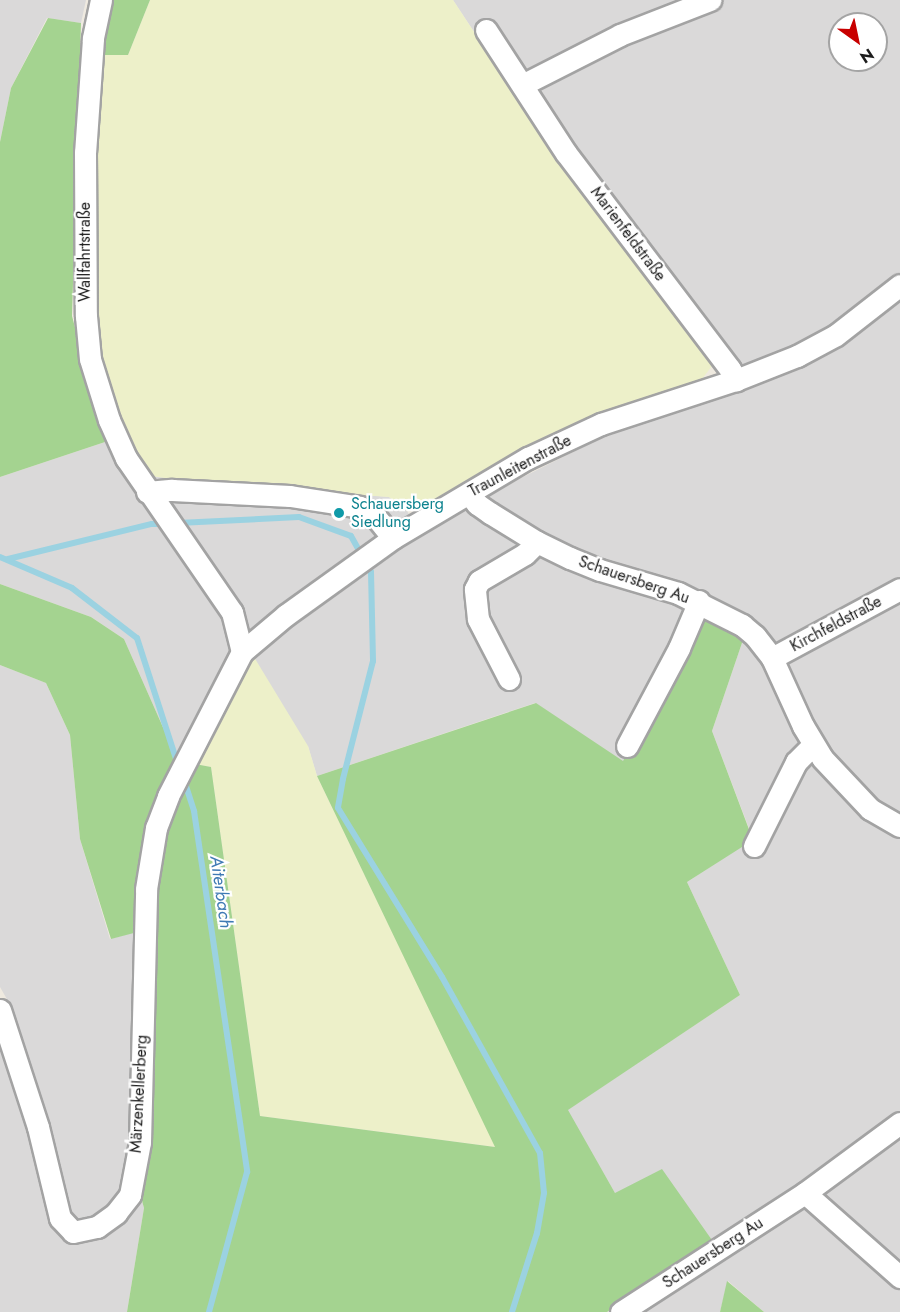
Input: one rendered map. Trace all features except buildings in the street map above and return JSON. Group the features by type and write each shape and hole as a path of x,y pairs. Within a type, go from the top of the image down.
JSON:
{"street":[{"name":"Wallfahrtstraße","path":"101,0 93,39 85,152 86,316 90,359 109,420 126,458 152,499 188,545 232,612 242,652"},
{"path":"522,85 620,35 710,0"},
{"name":"Marienfeldstraße","path":"486,30 566,153 736,380"},
{"name":"Traunleitenstraße","path":"168,796 242,652 286,615 351,568 387,543 528,458 601,424 736,380 797,356 836,335 900,285"},
{"path":"152,499 172,490 290,496 360,507 375,516 387,543"},
{"name":"Schauersberg Au","path":"469,494 477,504 537,542 600,570 659,586 699,601 742,625 772,658 813,745 833,772 870,809 900,826"},
{"path":"508,679 478,620 475,589 479,581 525,554 537,542"},
{"name":"Kirchfeldstraße","path":"772,658 900,589"},
{"name":"Schauersberg Au","path":"627,746 679,648 699,601"},
{"path":"754,846 796,762 813,745"},
{"name":"Märzenkellerberg","path":"0,1011 39,1127 60,1218 73,1232 97,1227 116,1213 129,1195 140,1142 146,889 156,828 168,796"},
{"name":"Schauersberg Au","path":"621,1312 805,1193 900,1123"},
{"path":"805,1193 900,1277"}],"shaded area":[{"path":"0,0 86,0 81,23 47,18 11,88 0,142"},
{"path":"453,0 900,0 900,1312 764,1312 728,1281 720,1312 607,1312 714,1243 615,1193 567,1110 740,995 687,882 753,839 712,731 744,637 701,619 623,762 535,703 317,776 308,746 195,764 173,750 124,639 91,617 0,584 0,477 105,442 143,475 389,497 407,511 422,535 521,478 599,439 737,390 555,155"},
{"path":"0,665 46,683 70,735 80,839 110,939 149,928 138,1186 144,1208 127,1312 0,1312 0,1004 8,1001 0,987"}],"green space":[{"path":"111,0 150,0 128,55 101,55"},
{"path":"150,0 453,0 555,155 712,358 712,366 702,379 604,412 546,436 422,506 407,511 389,497 227,486 142,475 122,437 93,334 94,216 101,55 128,55"},
{"path":"48,18 81,23 72,316 105,442 0,477 0,142 11,88"},
{"path":"0,584 91,617 124,639 173,750 195,764 211,767 260,1116 495,1147 317,776 536,703 623,761 701,619 744,637 712,731 753,840 687,882 740,995 568,1110 615,1193 662,1169 714,1243 607,1312 127,1312 144,1208 138,1186 149,929 111,939 80,839 70,735 46,683 0,665"},
{"path":"254,657 308,746 317,776 496,1147 260,1116 211,767 195,764"},
{"path":"727,1281 764,1312 720,1312"}],"waterway":[{"path":"178,523 299,517 351,536 371,572 373,661 343,779 338,808 442,977 540,1153 544,1193 537,1233 512,1312"},
{"path":"8,559 152,524 165,524"},
{"name":"Aiterbach","path":"0,557 72,588 137,638 178,765"},
{"name":"Aiterbach","path":"184,780 194,811 247,1172 209,1312"}],"place":[{"name":"Schauersberg Siedlung","path":"339,513"}]}
